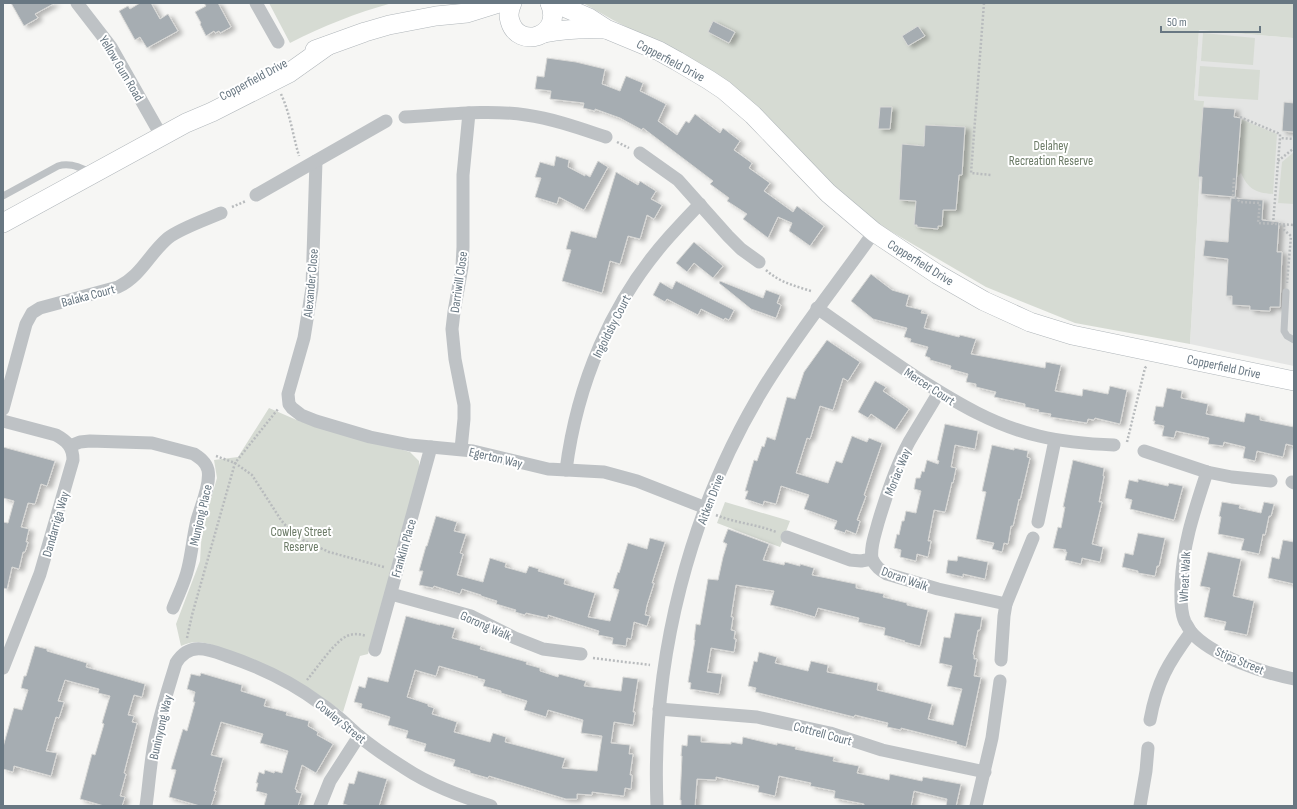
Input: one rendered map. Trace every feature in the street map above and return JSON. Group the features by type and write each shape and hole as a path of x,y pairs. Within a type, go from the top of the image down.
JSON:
{"street":[{"name":"Yellow Gum Road","path":"77,3 111,47 162,137"},
{"path":"256,3 278,42"},
{"name":"Copperfield Drive","path":"3,223 186,123 212,112 289,73 327,46 389,25 429,17 467,13 499,3"},
{"path":"510,24 509,11 512,3"},
{"name":"Copperfield Drive","path":"550,3 564,7 589,18 606,30 671,57 724,90 763,125 828,193 874,232 937,274 984,301 1030,322 1072,335 1294,381"},
{"path":"544,33 552,22 553,16 550,3"},
{"name":"Copperfield Drive","path":"467,13 489,16 510,24 519,34 531,37 559,30 582,28 606,30"},
{"path":"404,117 469,113 525,114 558,121 606,137"},
{"name":"Darriwill Close","path":"461,449 464,405 454,359 452,329 464,246 463,176 469,113"},
{"path":"256,195 386,121"},
{"path":"640,153 678,180 728,236 741,249 759,262"},
{"name":"Alexander Close","path":"289,404 288,394 304,338 312,288 316,161"},
{"name":"Ingoldsby Court","path":"566,470 580,400 604,336 620,305 638,278 668,238 700,204"},
{"name":"Balaka Court","path":"3,409 26,324 32,313 40,308 128,283 136,276 163,243 172,235 221,213"},
{"name":"Aitken Drive","path":"657,806 656,761 659,709 669,641 681,583 706,508 723,465 753,405 770,377 817,308 874,232"},
{"name":"Mercer Court","path":"817,308 861,340 939,392 958,404 999,423 1020,431 1055,440 1076,443 1114,445"},
{"name":"Moriac Way","path":"872,559 871,549 889,489 909,443 939,392"},
{"name":"Egerton Way","path":"289,404 301,415 316,421 390,442 461,449 484,453 540,467 604,472 637,481 706,508"},
{"path":"3,420 56,435 62,438 70,446 80,442 90,441 144,442 194,454 203,460"},
{"path":"1038,522 1055,440"},
{"name":"Dandarriga Way","path":"3,668 40,574 73,460 73,453 70,446"},
{"name":"Franklin Place","path":"377,644 431,447"},
{"path":"1144,451 1207,472 1232,477 1271,481"},
{"name":"Munjong Place","path":"173,608 187,571 208,481 208,470 203,460"},
{"name":"Wheat Walk","path":"1191,632 1185,622 1182,608 1181,593 1183,556 1190,524 1207,472"},
{"name":"Doran Walk","path":"787,537 850,560 861,562 872,559 876,566 887,574 938,590 1006,604"},
{"path":"1001,660 1006,604 1033,538"},
{"name":"Gorong Walk","path":"391,594 471,616 515,638 543,649 582,654"},
{"path":"1150,720 1157,690 1163,675 1170,662 1191,632"},
{"name":"Stipa Street","path":"1191,632 1205,645 1241,662 1267,672 1294,679"},
{"name":"Cowley Street","path":"186,652 197,648 222,654 265,671 300,689 333,713 359,736 384,755 423,779 468,799 491,806"},
{"name":"Buninyong Way","path":"146,806 150,769 160,716 176,663 186,652"},
{"path":"976,806 994,731 1000,681"},
{"name":"Cottrell Court","path":"659,709 757,716 830,733 882,750 985,772"},
{"path":"320,806 330,781 359,736"},
{"path":"1140,806 1148,748"}],"lane":[{"path":"3,196 64,164 76,166 94,174"},
{"path":"1286,292 1284,331 1287,336 1294,340"}],"path":[{"path":"984,3 971,173 991,175"},
{"path":"279,90 285,104 293,138 303,168"},
{"path":"1240,117 1280,134 1273,224"},
{"path":"606,137 640,153"},
{"path":"1280,138 1294,140"},
{"path":"1278,161 1294,148"},
{"path":"1234,178 1233,195 1240,202 1260,203 1258,223 1294,225"},
{"path":"221,213 256,195"},
{"path":"1284,225 1284,230 1291,236 1286,292"},
{"path":"759,262 777,279 790,285 811,291"},
{"path":"1114,445 1126,446 1145,368 1153,363 1156,352"},
{"path":"186,652 185,644 192,615 234,463 280,407 289,404"},
{"path":"203,460 211,455 215,456 234,463 252,474 287,527 303,540 329,552 397,571"},
{"path":"706,508 714,514 726,519 758,526 787,537"},
{"path":"300,689 338,642 343,638 352,634 358,634 377,644"},
{"path":"582,654 594,658 650,665"}],"shaded area":[{"path":"1294,23 1294,366 1190,344 1204,101 1194,100 1199,30 1293,38"}],"green space":[{"path":"269,3 392,3 340,20 290,43"},
{"name":"Delahey Recreation Reserve","path":"583,3 1294,3 1294,35 1293,38 1199,30 1194,100 1204,101 1190,344 1075,323 986,287 880,225 834,186 778,127 743,94 688,59"},
{"path":"1203,33 1255,38 1253,65 1201,61"},
{"path":"1200,66 1260,70 1258,100 1198,96"},
{"path":"1241,119 1277,134 1273,194 1262,193 1253,189 1241,173 1237,177"},
{"path":"1294,152 1294,204 1278,203 1282,162"},
{"name":"Cowley Street Reserve","path":"269,408 299,421 410,452 419,461 419,471 412,506 368,654 360,656 343,712 310,689 210,644 195,642 181,646 176,624 200,561 202,529 217,478 214,460 238,457"},
{"path":"725,502 790,521 780,547 717,523"}],"building":[{"path":"11,3 55,3 35,14 38,18 24,26"},
{"path":"140,3 151,3 160,19 168,14 178,31 147,48 140,37 135,40 119,11 128,6 130,9"},
{"path":"204,3 218,3 231,27 220,33 219,31 215,33 214,31 206,36 195,12 206,6"},
{"path":"713,21 735,32 729,43 708,32"},
{"path":"918,26 925,36 908,46 902,36"},
{"path":"547,58 576,62 605,69 602,84 620,91 626,76 643,83 640,91 666,104 658,121 677,135 686,121 689,123 695,114 720,133 723,128 740,141 734,150 752,163 749,168 770,183 764,191 793,212 797,206 824,226 810,246 789,231 792,223 778,217 768,238 743,219 747,214 727,201 729,198 710,184 713,181 643,128 642,130 620,118 595,109 595,111 583,108 584,103 550,99 551,91 535,89 537,76 544,77"},
{"path":"1284,102 1294,103 1294,132 1282,131"},
{"path":"880,107 892,107 890,129 878,129"},
{"path":"1203,107 1235,109 1234,117 1241,118 1235,197 1201,194 1202,177 1198,177"},
{"path":"925,125 965,127 962,175 959,175 956,210 943,210 942,226 938,226 938,229 917,227 917,225 914,225 916,201 899,200 902,144 924,146"},
{"path":"556,156 569,160 568,167 585,176 585,174 590,177 598,161 608,167 584,210 559,197 557,204 535,197 541,178 535,177 540,162 554,166"},
{"path":"616,172 638,185 640,181 656,191 651,199 662,205 654,219 647,215 640,239 628,236 620,264 610,261 602,293 562,281 571,250 566,249 571,231 596,238"},
{"path":"1231,198 1263,200 1262,220 1279,222 1277,252 1282,252 1280,307 1270,307 1270,311 1250,310 1250,306 1232,305 1232,296 1226,296 1228,259 1203,256 1205,240 1228,242"},
{"path":"694,242 723,266 713,278 694,263 687,272 676,263"},
{"path":"871,274 892,290 909,295 906,306 922,310 921,313 928,314 924,328 959,337 960,335 976,339 971,354 1045,368 1046,362 1061,365 1055,391 1082,396 1083,389 1108,394 1110,386 1127,390 1120,424 1095,418 1094,420 1088,419 1087,423 1050,417 1051,414 1038,412 1039,410 1025,407 1025,404 994,397 996,392 976,387 976,384 966,382 968,374 950,369 951,366 930,360 930,358 925,356 928,347 910,342 911,339 904,337 907,328 873,319 851,301"},
{"path":"676,281 734,310 729,320 725,318 724,320 701,309 698,315 667,299 665,302 653,295 660,282 672,289"},
{"path":"720,281 763,298 766,290 780,295 777,303 781,305 776,318 751,309 719,283"},
{"path":"827,340 860,362 848,381 843,378 833,410 820,406 810,439 807,438 796,473 828,483 836,461 842,463 852,436 867,442 869,438 882,443 864,495 866,496 857,520 860,521 856,534 846,530 845,533 834,529 837,521 804,509 809,495 781,486 776,504 764,501 763,505 745,499 748,491 745,491 754,460 757,461 767,437 775,440 787,397 795,399 804,372"},
{"path":"875,381 886,387 883,391 909,409 895,430 871,414 868,418 858,412"},
{"path":"1167,388 1182,391 1181,398 1208,404 1206,414 1244,422 1246,413 1260,416 1260,420 1294,427 1294,446 1286,444 1283,457 1257,451 1255,461 1243,458 1245,447 1224,442 1223,446 1208,444 1209,438 1176,431 1174,438 1162,436 1164,426 1154,424 1155,421 1153,421 1156,406 1163,407"},
{"path":"945,424 978,431 975,449 955,445 951,467 956,468 953,483 952,482 945,512 934,510 928,541 931,541 928,557 917,554 916,561 900,557 901,550 894,548 897,534 899,535 906,511 916,513 921,491 914,489 916,478 920,478 922,471 924,472 927,460 938,464 939,461 937,460"},
{"path":"992,445 1014,450 1014,448 1028,451 1027,457 1030,458 1013,526 1011,526 1008,544 1004,543 1002,552 992,549 994,543 976,539 986,492 982,491"},
{"path":"3,447 55,461 47,486 41,484 35,504 28,503 21,527 29,529 26,542 28,542 25,552 23,552 19,569 12,567 7,589 3,588 3,522 8,523 14,501 3,498"},
{"path":"1073,460 1104,468 1099,502 1102,502 1092,544 1103,547 1100,562 1082,558 1081,564 1065,560 1066,550 1053,548 1058,527 1061,528 1065,507 1063,507"},
{"path":"1138,479 1168,486 1169,483 1183,486 1174,520 1130,509 1132,500 1125,498 1129,480 1138,482"},
{"path":"1222,502 1240,505 1239,508 1261,513 1264,502 1274,504 1271,516 1269,516 1265,535 1263,534 1259,554 1241,550 1244,539 1218,534 1221,517 1219,516"},
{"path":"436,516 457,522 454,531 466,534 460,553 463,554 457,575 483,582 490,558 506,563 505,567 526,573 529,566 539,569 538,571 565,579 564,584 595,593 588,617 610,621 619,590 613,588 628,543 647,549 650,538 665,542 652,583 654,583 647,605 645,615 650,616 647,626 634,622 631,639 627,638 626,646 612,644 613,638 598,635 599,631 548,615 548,618 515,612 516,610 496,604 497,601 462,589 460,594 434,586 433,588 419,585 423,571 419,571"},
{"path":"728,529 769,544 763,560 784,565 785,562 800,566 800,564 814,568 812,575 856,584 856,588 884,594 883,597 928,610 920,646 884,635 885,628 858,622 859,618 818,608 815,617 770,605 774,591 736,585 731,617 733,617 731,630 735,631 734,639 736,639 734,652 711,648 707,672 722,674 719,694 690,689 691,683 688,682 696,624 700,625 708,579 718,580 727,544 723,542"},
{"path":"1138,533 1165,538 1159,566 1157,566 1155,576 1138,573 1138,571 1122,567 1125,553 1133,555"},
{"path":"1283,540 1294,542 1294,584 1268,578 1272,557 1279,559"},
{"path":"1208,552 1241,559 1233,596 1254,601 1247,635 1224,630 1226,622 1204,617 1210,588 1200,586"},
{"path":"958,556 988,562 985,579 963,574 963,577 946,573 948,560 957,561"},
{"path":"955,613 982,617 973,654 974,659 977,659 974,676 981,677 966,747 956,744 957,742 901,728 901,730 887,727 888,723 855,715 854,717 755,692 756,688 748,686 754,661 757,662 759,652 777,657 775,663 808,671 811,661 828,665 827,672 878,683 877,690 932,704 928,719 953,725 962,689 947,686 952,666 939,663 944,637 950,638"},
{"path":"406,616 455,628 452,638 481,646 480,649 527,662 526,664 540,668 540,671 558,677 559,674 586,681 584,686 621,691 623,677 638,679 633,712 635,712 633,725 614,722 611,743 630,745 629,754 633,754 630,775 632,775 631,789 625,788 624,796 592,792 592,795 577,794 577,799 566,799 489,776 488,778 470,773 470,771 453,766 455,760 424,751 426,744 406,738 408,731 388,725 390,717 361,708 362,704 354,702 359,686 365,688 368,677 388,682","holes":["439,666 478,677 477,678 485,680 483,686 527,701 524,710 546,717 548,710 583,720 581,733 602,736 597,771 562,768 565,758 505,742 506,737 493,733 490,742 454,732 457,722 432,714 434,708 428,706 428,704 407,697 415,670 436,676"]},
{"path":"35,646 87,663 86,667 145,684 142,697 134,695 128,715 134,716 132,722 137,723 124,773 126,774 120,796 125,797 122,806 104,806 80,799 92,754 95,755 110,696 98,693 99,689 65,680 58,701 64,702 59,718 56,717 46,751 57,753 51,776 14,766 13,772 3,769 3,747 14,708 22,710 28,690 21,688"},
{"path":"201,673 242,685 241,691 266,699 264,706 287,712 286,715 309,721 308,726 318,732 317,735 333,744 316,773 302,765 295,789 297,790 296,792 302,793 298,806 264,806 267,794 256,791 258,783 256,783 259,772 264,774 265,770 274,773 275,771 282,773 288,751 260,743 263,734 221,722 211,755 223,758 214,791 216,791 211,806 200,806 169,797 176,770 171,769 183,729 187,731 195,702 193,702 195,692 187,689 191,674 200,676"},
{"path":"688,735 701,736 701,742 731,744 731,742 742,744 743,737 777,745 777,743 796,747 795,749 834,757 833,761 859,766 857,773 889,780 890,774 922,781 923,777 961,784 956,806 946,806 947,799 914,791 911,806 864,806 864,804 834,798 835,791 810,786 811,783 779,776 775,796 758,792 759,786 716,777 716,780 697,779 695,806 681,806 682,745 687,746"},
{"path":"358,771 387,779 379,806 350,806 343,804 349,783 354,784"}]}
